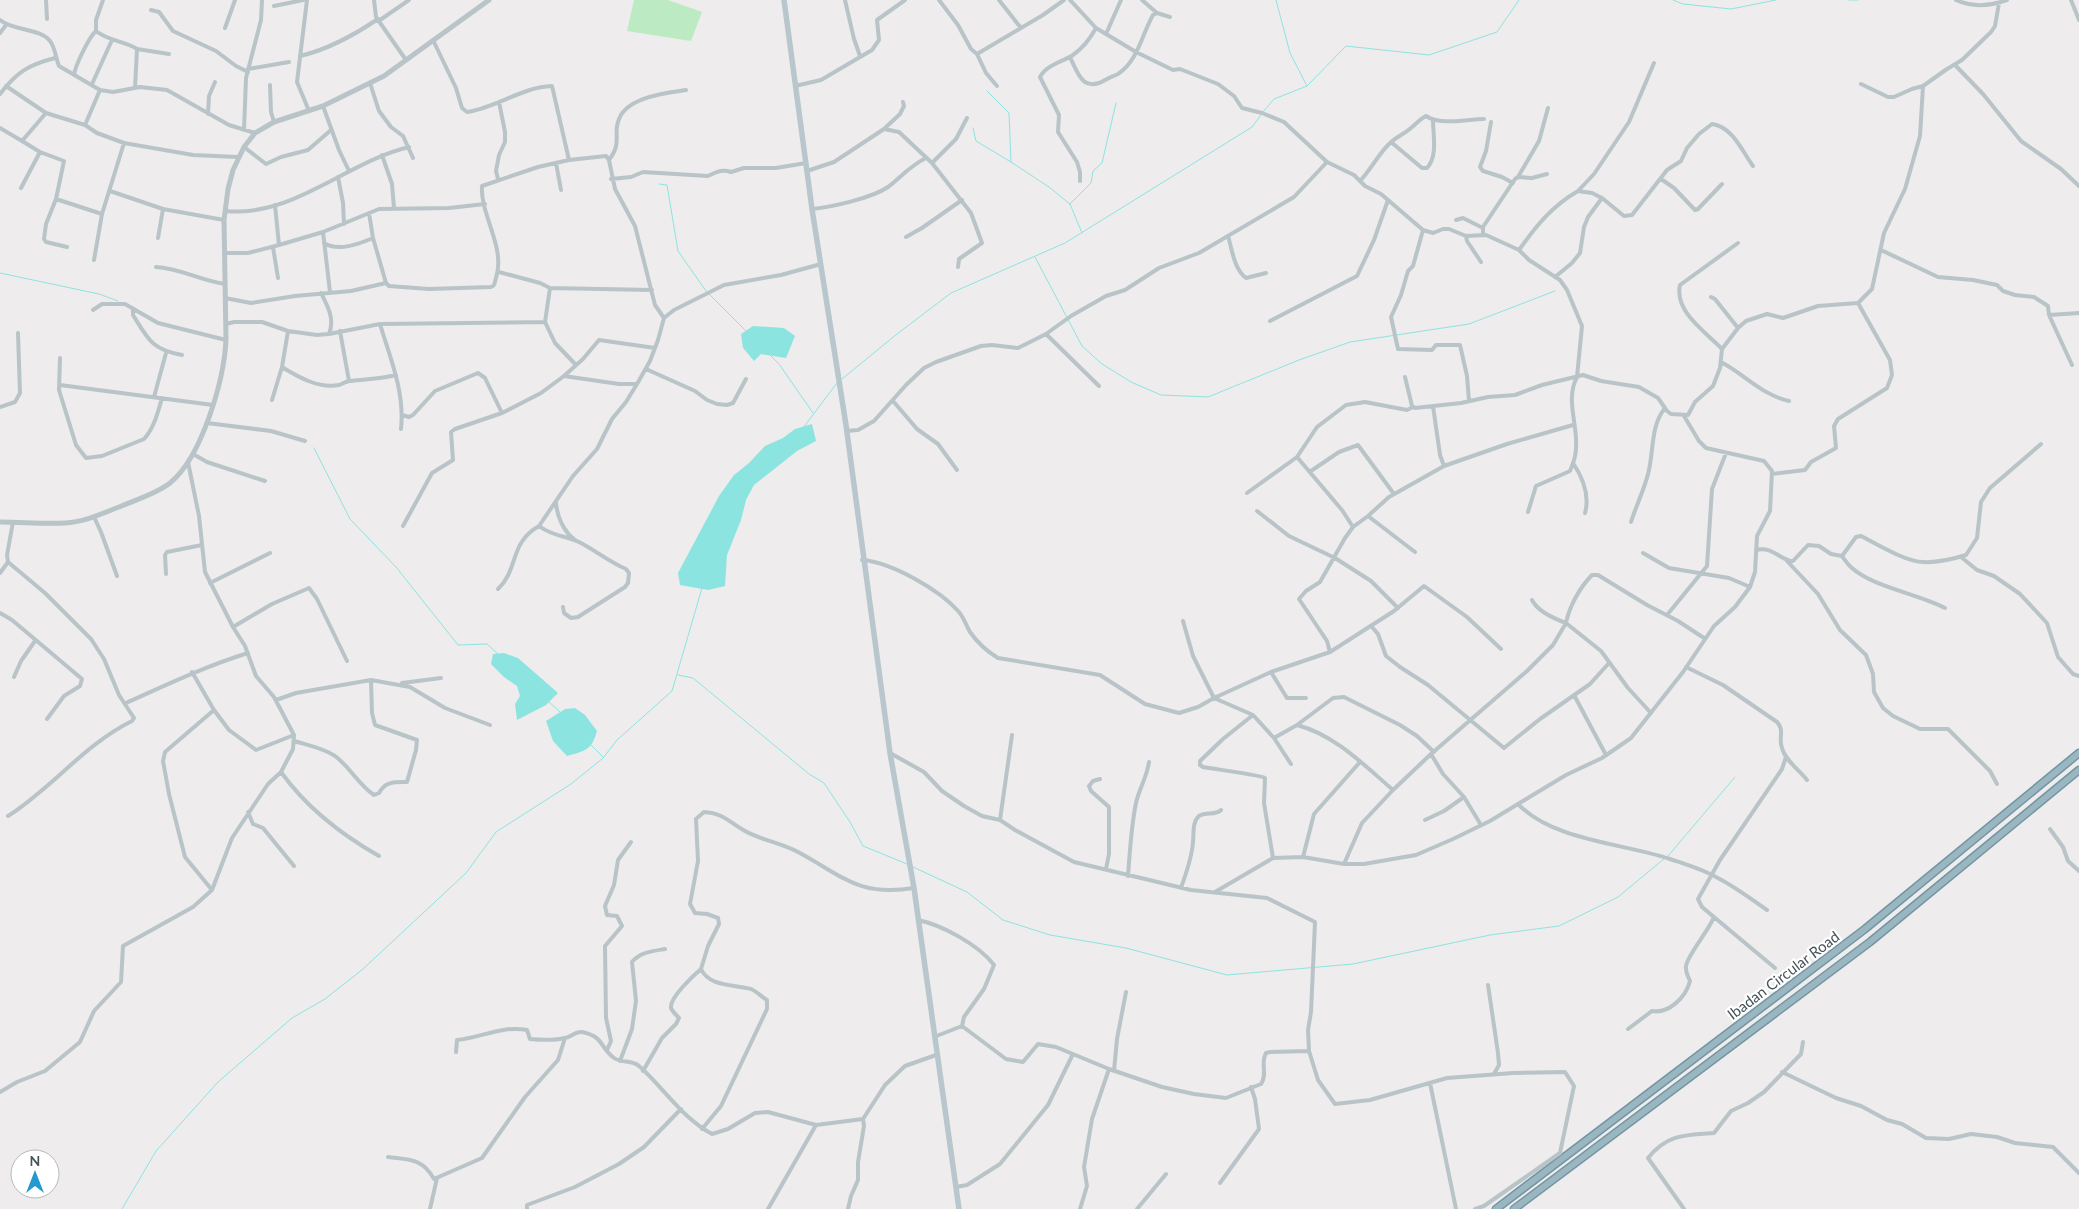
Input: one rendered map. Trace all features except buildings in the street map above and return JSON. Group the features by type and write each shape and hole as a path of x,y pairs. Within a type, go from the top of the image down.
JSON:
{"highway":[{"name":"Ibadan Circular Road","path":"1496,1209 1865,929 2079,753"},
{"name":"Ibadan Circular Road","path":"1514,1209 1870,942 2079,770"}],"main road":[{"path":"784,0 812,209 846,431 862,560 890,753 914,888 959,1209"}],"street":[{"path":"46,0 47,19"},
{"path":"74,75 75,67 91,36 96,31 96,20 102,0"},
{"path":"226,28 235,0"},
{"path":"244,130 244,97 248,70 261,20 262,0"},
{"path":"274,6 303,0"},
{"path":"307,0 297,82 309,110"},
{"path":"374,0 376,17 406,60"},
{"path":"300,56 311,53 379,20 409,0"},
{"path":"0,522 66,523 94,517 168,484 177,477 193,454 206,423 213,405 225,355 224,220 228,189 238,156 255,133 274,122 323,106 370,84 384,76 489,0"},
{"path":"845,0 860,56"},
{"path":"795,86 821,80 872,50 877,45 880,35 877,20 905,0"},
{"path":"939,0 958,25 971,49 977,54 986,73 997,86"},
{"path":"999,0 1021,28"},
{"path":"977,54 1043,16 1064,0"},
{"path":"1070,0 1096,28 1136,52 1173,70 1180,69 1218,84 1234,96 1242,108 1262,113 1284,122 1327,162 1354,175 1388,200 1423,230 1433,232 1449,229 1466,236 1483,235 1519,250 1555,277 1567,290 1582,326 1577,377 1573,384 1571,402 1576,448 1570,471 1536,486 1528,512"},
{"path":"1106,34 1121,0"},
{"path":"1142,0 1157,13 1170,17"},
{"path":"1956,0 1967,5 1977,6 2008,0"},
{"path":"2072,0 2079,20"},
{"path":"1861,84 1888,97 1894,97 1923,86 1962,60 1991,32 1995,26 1998,3"},
{"path":"151,10 160,12 173,31 216,52 236,66 248,70 289,62"},
{"path":"1070,57 1081,79 1093,86 1117,75 1136,52 1151,19 1157,13"},
{"path":"0,20 6,26 45,37 51,42 59,66 100,90 113,92 135,88 167,90 228,125 255,133"},
{"path":"0,33 6,26"},
{"path":"1080,181 1077,162 1058,129 1058,115 1040,77 1041,74 1070,57 1085,45 1096,28"},
{"path":"96,31 112,40 132,45 137,50 169,54"},
{"path":"92,84 112,40"},
{"path":"432,40 456,88 463,109 467,112 472,112 523,93 552,86 569,160"},
{"path":"135,88 137,50"},
{"path":"0,94 22,70 55,58"},
{"path":"1519,250 1539,222 1565,198 1578,191 1594,174 1629,122 1654,63"},
{"path":"1955,65 1983,94 2021,141 2061,169 2079,186"},
{"path":"208,114 209,96 215,82"},
{"path":"370,84 379,111 390,127 403,136 413,158"},
{"path":"270,85 271,112 274,122"},
{"path":"6,86 46,112 85,125 97,133 124,143 193,155 238,156"},
{"path":"1247,493 1297,457 1318,427 1346,405 1365,402 1407,410 1413,407 1514,395 1542,385 1583,376 1639,387 1658,398 1671,414 1688,415 1695,402 1714,386 1721,362 1722,349 1738,328 1746,321 1767,314 1783,318 1818,306 1858,303 1872,289 1884,233 1905,190 1920,136 1923,86"},
{"path":"85,125 100,90"},
{"path":"664,318 656,305 635,226 611,179 609,160 617,144 618,119 631,106 654,95 686,90"},
{"path":"498,180 496,171 505,132 500,102"},
{"path":"807,171 834,162 884,129 900,114 904,106 903,102"},
{"path":"323,106 330,130 350,170"},
{"path":"1483,235 1483,228 1518,177 1539,141 1548,108"},
{"path":"22,141 46,112"},
{"path":"1360,181 1391,142 1399,134 1412,128 1422,118 1426,116 1433,120 1484,119"},
{"path":"932,164 956,139 967,118"},
{"path":"1391,142 1422,168 1427,168 1432,159 1433,152 1433,120"},
{"path":"1490,122 1486,151 1480,166 1483,172 1502,177 1513,183"},
{"path":"1578,191 1592,193 1602,198 1624,216 1632,215 1667,170 1681,161 1687,148 1699,134 1712,124 1719,125 1735,138 1752,166"},
{"path":"0,128 40,152 64,161 56,199 46,224 44,239 46,242 67,247"},
{"path":"884,129 899,132 926,158 971,213 982,243 960,259 958,267"},
{"path":"244,147 266,164 281,157 308,150 330,130"},
{"path":"94,260 102,214 124,143"},
{"path":"225,212 252,212 297,199 382,155 409,147"},
{"path":"21,188 40,152"},
{"path":"382,155 392,184 394,208"},
{"path":"226,298 251,303 321,293 351,291 386,283 393,287 411,289 490,287 495,284 499,272 498,257 482,186 569,160 606,156 609,160"},
{"path":"812,209 828,207 876,193 888,187 918,162 926,158"},
{"path":"846,431 858,430 874,420 924,368 981,346 992,345 1018,348 1046,334 1071,316 1106,296 1125,290 1159,268 1199,253 1294,197 1327,162"},
{"path":"556,163 561,190"},
{"path":"611,179 630,177 642,172 708,176 715,172 726,170 731,172 744,168 776,168 806,163"},
{"path":"1518,177 1532,178 1548,174"},
{"path":"338,177 343,203 344,224"},
{"path":"1661,179 1674,188 1695,210 1722,184"},
{"path":"110,191 163,209 224,220"},
{"path":"1555,277 1572,263 1580,253 1586,222 1602,198"},
{"path":"56,199 102,214"},
{"path":"906,237 962,200"},
{"path":"1270,322 1356,276 1374,240 1388,200"},
{"path":"225,253 248,253 273,247 323,232 379,209 449,208 485,204"},
{"path":"275,205 278,245"},
{"path":"158,238 163,209"},
{"path":"369,213 373,238 386,283"},
{"path":"1456,220 1463,218 1483,228"},
{"path":"1423,230 1413,266 1408,270 1401,295 1391,318 1398,349 1424,351 1432,350 1436,345 1460,345 1467,376 1469,401"},
{"path":"323,232 330,292"},
{"path":"1228,236 1235,260 1246,278 1266,273"},
{"path":"1466,236 1467,241 1481,262"},
{"path":"324,243 334,247 358,244 373,238"},
{"path":"1722,349 1686,312 1680,302 1680,285 1738,243"},
{"path":"273,247 278,278"},
{"path":"1881,250 1938,277 1973,280 1997,285 2003,291 2014,295 2034,297 2048,306 2049,315 2072,365"},
{"path":"498,589 510,575 521,542 532,530 539,526 573,476 597,449 612,419 637,384 655,348 664,318 681,305 724,285 781,275 821,264"},
{"path":"156,267 180,270 201,279 225,284"},
{"path":"499,272 540,283 550,288 652,290"},
{"path":"550,288 545,322 555,343 576,365"},
{"path":"321,293 332,318 332,327 329,334"},
{"path":"1711,297 1715,298 1738,328"},
{"path":"93,310 102,304 110,302 125,304 150,320 226,340"},
{"path":"1772,474 1805,470 1811,462 1836,448 1834,426 1838,419 1887,388 1892,375 1890,360 1858,303"},
{"path":"133,309 132,315 148,338 166,352 182,355"},
{"path":"2049,315 2079,313"},
{"path":"226,324 234,322 262,322 303,334 329,334 380,324 545,322"},
{"path":"380,324 396,375 402,415 401,429"},
{"path":"272,400 282,366 288,331"},
{"path":"340,332 349,381"},
{"path":"0,407 15,402 20,393 18,333"},
{"path":"1046,334 1098,386"},
{"path":"403,526 432,473 452,460 451,432 461,426 487,420 541,393 564,376 595,344 603,339 655,348"},
{"path":"154,397 166,352"},
{"path":"60,358 59,390 76,445 86,458 102,456 144,439 149,434 162,398"},
{"path":"1721,362 1735,369 1766,392 1789,401"},
{"path":"282,366 303,379 324,385 339,385 349,381 377,380 396,375"},
{"path":"646,369 695,391 707,400 727,405 733,403 746,379"},
{"path":"402,415 409,417 413,415 435,391 478,373 485,378 502,413"},
{"path":"564,376 637,384"},
{"path":"1405,377 1413,407"},
{"path":"60,385 213,405"},
{"path":"893,401 917,429 938,444 957,470"},
{"path":"1432,406 1440,455 1444,466"},
{"path":"1631,522 1649,472 1651,451 1658,422 1665,408"},
{"path":"1215,892 1273,858 1303,857 1344,864 1364,864 1416,855 1481,825 1566,775 1606,755 1631,738 1686,667 1704,638 1719,620 1735,607 1750,587 1755,572 1757,536 1770,511 1772,471 1764,461 1706,448 1698,442 1684,416"},
{"path":"206,423 271,431 305,441"},
{"path":"1330,652 1327,641 1299,599 1306,591 1320,582 1353,527 1394,494 1444,466 1507,444 1573,425"},
{"path":"1842,556 1856,538 1861,536 1900,556 1922,562 1966,556 1977,538 1981,502 1990,488 2041,444"},
{"path":"1310,472 1339,452 1358,445 1394,494"},
{"path":"1667,615 1702,575 1707,566 1712,489 1726,453"},
{"path":"193,454 207,462 266,482"},
{"path":"1297,457 1342,510 1353,527"},
{"path":"0,1092 17,1082 45,1070 80,1042 94,1011 121,982 123,946 192,908 212,890 232,838 268,784 281,772 293,749 294,735 276,700 256,676 248,653 205,572 199,516 188,462"},
{"path":"1573,463 1581,476 1585,489 1587,500 1585,513"},
{"path":"556,501 556,506 568,535 626,569 629,577 625,587 578,617 568,616 564,613 563,607"},
{"path":"1256,511 1288,536 1335,558 1371,581 1398,608"},
{"path":"1368,516 1414,552"},
{"path":"94,517 102,532 117,576"},
{"path":"8,816 30,802 95,743 112,730 132,721 134,718 120,695 104,659 91,639 45,593 8,562 7,555 14,522"},
{"path":"539,526 556,536 575,540"},
{"path":"1786,560 1793,560 1808,545 1819,546 1831,554 1842,556 1852,568 1867,577 1944,608"},
{"path":"166,574 165,555 167,552 202,546"},
{"path":"1756,550 1761,548 1771,550 1786,560 1818,594 1840,630 1866,655 1873,674 1874,692 1883,708 1893,716 1920,730 1948,729 1990,771 1997,784"},
{"path":"210,584 270,553"},
{"path":"1643,553 1669,568 1729,578 1750,587"},
{"path":"1961,557 1977,570 1994,576 2020,594 2047,623 2058,657 2074,674 2079,676"},
{"path":"862,560 885,565 936,592 958,610 972,634 986,649 998,658 1100,675 1145,704 1179,713 1198,707 1271,672 1330,652 1410,600 1422,586 1425,586 1467,617 1501,648"},
{"path":"0,573 8,562"},
{"path":"1344,864 1362,823 1393,790 1553,645 1566,624 1568,614 1586,582 1595,574 1704,638"},
{"path":"233,627 272,604 309,588 317,599 346,661"},
{"path":"1532,600 1546,614 1566,624 1601,651 1628,688 1651,713"},
{"path":"0,613 12,620 82,679 80,686 64,696 47,719"},
{"path":"1183,621 1193,656 1214,698 1253,715 1274,738 1291,764"},
{"path":"1372,626 1378,634 1386,656 1428,685 1504,748 1590,684 1609,663"},
{"path":"14,677 21,661 35,641"},
{"path":"126,703 154,689 176,682 192,672 202,671 218,662 248,653"},
{"path":"1686,667 1723,685 1781,726 1780,738 1786,757 1807,780"},
{"path":"192,672 214,710 229,730 256,750 294,735"},
{"path":"1271,672 1288,698 1306,698"},
{"path":"397,684 423,682 440,678"},
{"path":"276,700 296,693 371,680 410,687 425,698 445,708 490,725"},
{"path":"294,741 326,751 335,756 353,776 374,794 379,793 382,787 388,783 407,782 417,740 375,725 372,714 371,680"},
{"path":"1574,695 1606,755"},
{"path":"1274,738 1297,725 1333,698 1344,696 1417,736 1432,753 1443,774 1464,797 1481,825"},
{"path":"212,890 185,857 169,794 163,761 166,752 214,710"},
{"path":"1253,715 1223,739 1200,764 1203,767 1261,775 1265,778 1264,802 1273,858"},
{"path":"1297,725 1326,736 1393,790"},
{"path":"1000,820 1012,735"},
{"path":"890,753 924,772 942,791 964,806 982,816 1000,820 1030,839 1074,862 1181,888 1267,898 1315,922 1311,1012 1308,1030 1309,1051 1318,1080 1335,1104 1370,1100 1447,1078 1494,1074 1566,1072 1574,1086 1560,1153 1484,1206 1475,1209"},
{"path":"1775,968 1702,907 1698,899 1782,770 1786,757"},
{"path":"1128,876 1130,838 1136,800 1148,771 1149,762"},
{"path":"1303,857 1314,814 1360,762"},
{"path":"281,772 312,807 350,840 379,856"},
{"path":"1100,780 1093,781 1089,786 1091,791 1109,806 1109,854 1106,869"},
{"path":"1425,820 1444,812 1464,797"},
{"path":"1518,804 1528,815 1547,825 1590,839 1658,856 1712,875 1767,910"},
{"path":"1181,888 1192,852 1196,821 1206,813 1218,813 1221,810"},
{"path":"248,812 253,824 263,828 294,866"},
{"path":"643,1070 662,1038 676,1024 678,1018 671,1009 674,998 701,969 708,946 719,924 718,918 707,914 695,913 690,904 698,861 696,819 704,812 720,816 744,830 798,852 848,882 868,888 893,891 914,888"},
{"path":"2050,829 2063,846 2068,861 2079,871"},
{"path":"607,1050 611,1041 606,1018 605,946 622,926 617,916 607,914 604,906 614,885 618,860 631,842"},
{"path":"1628,1029 1652,1011 1662,1012 1669,1009 1688,990 1690,981 1686,972 1686,964 1710,927 1714,917"},
{"path":"918,920 935,924 953,933 994,965 984,989 964,1017 962,1026"},
{"path":"620,1061 629,1038 636,1001 632,962 636,957 646,952 665,949"},
{"path":"701,969 703,974 724,985 752,989 767,1000 767,1009 721,1106 702,1129"},
{"path":"1488,985 1499,1065 1494,1074"},
{"path":"1114,1071 1117,1039 1126,992"},
{"path":"962,1026 1006,1059 1023,1062 1038,1044 1056,1047 1114,1071 1162,1087 1226,1098 1261,1084 1264,1080 1263,1058 1266,1053 1309,1051"},
{"path":"934,1037 962,1026"},
{"path":"456,1052 456,1040 473,1039 517,1028 527,1030 530,1039 565,1038 579,1032 600,1039 617,1060 637,1064 702,1129 712,1134 728,1129 755,1113 768,1112 816,1125 863,1119"},
{"path":"436,1178 482,1158 525,1097 558,1060 565,1038"},
{"path":"1684,1209 1648,1158 1657,1147 1668,1140 1685,1135 1714,1133 1731,1111 1748,1103 1764,1092 1801,1054 1803,1042"},
{"path":"956,1187 967,1185 1000,1164 1048,1105 1074,1054"},
{"path":"848,1209 850,1196 858,1180 858,1162 864,1126 863,1119 885,1085 905,1066 936,1055"},
{"path":"1080,1209 1087,1186 1084,1167 1092,1119 1109,1069"},
{"path":"1782,1072 1836,1098 1861,1106 1887,1120 1902,1124 1926,1138 1943,1140 1971,1134 1997,1137 2016,1143 2053,1147 2079,1173"},
{"path":"1430,1083 1456,1209"},
{"path":"1220,1184 1259,1129 1255,1099 1251,1087"},
{"path":"527,1209 527,1205 576,1187 619,1164 644,1147 681,1109"},
{"path":"768,1209 816,1125"},
{"path":"388,1157 416,1161 427,1167 434,1179 436,1178"},
{"path":"2072,1167 2079,1164"},
{"path":"1137,1209 1166,1174"},
{"path":"430,1209 436,1178"}],"green space":[{"path":"634,0 668,0 702,12 691,41 627,31"}],"water":[{"path":"753,326 784,328 795,336 786,358 761,354 754,361 743,348 741,334"},
{"path":"812,424 816,441 797,451 754,485 746,500 741,520 727,555 725,586 708,590 680,585 678,573 719,496 734,475 765,446 783,438 795,429"},
{"path":"504,653 518,658 558,693 546,705 517,720 515,704 520,696 517,686 504,677 491,664 493,654"},
{"path":"575,708 585,715 597,731 593,742 587,749 567,756 553,741 546,721 565,709"}],"waterway":[{"path":"1276,0 1290,53 1307,86"},
{"path":"1263,112 1274,99 1307,86 1346,46 1429,55 1497,32 1519,0"},
{"path":"1673,0 1683,4 1731,9 1776,0"},
{"path":"1849,0 1858,0"},
{"path":"987,91 1009,113 1011,162 1049,187 1070,204 1082,233"},
{"path":"1070,204 1091,183 1093,171 1102,163 1116,103"},
{"path":"842,379 951,293 1065,243 1252,127 1261,115"},
{"path":"973,128 976,141 1011,162"},
{"path":"659,184 667,185 678,251 706,291"},
{"path":"1035,257 1082,346 1102,364 1131,382 1161,395 1208,397 1299,360 1350,342 1469,324 1555,291"},
{"path":"0,273 99,294 118,301"},
{"path":"709,294 747,332"},
{"path":"769,354 779,364 813,413"},
{"path":"803,428 837,383"},
{"path":"314,448 350,519 396,567 458,645 487,644 498,654"},
{"path":"122,1209 156,1151 218,1082 292,1018 325,999 363,969 466,873 496,832 571,784 603,758 617,740 672,691 702,588"},
{"path":"678,675 693,678 809,774 824,783 850,822 863,846 907,864"},
{"path":"548,701 560,712"},
{"path":"590,744 603,757"},
{"path":"1668,856 1735,777"},
{"path":"913,867 967,892 1003,920 1050,935 1126,948 1227,975 1353,964 1490,935 1559,926 1618,897 1665,858"}]}
